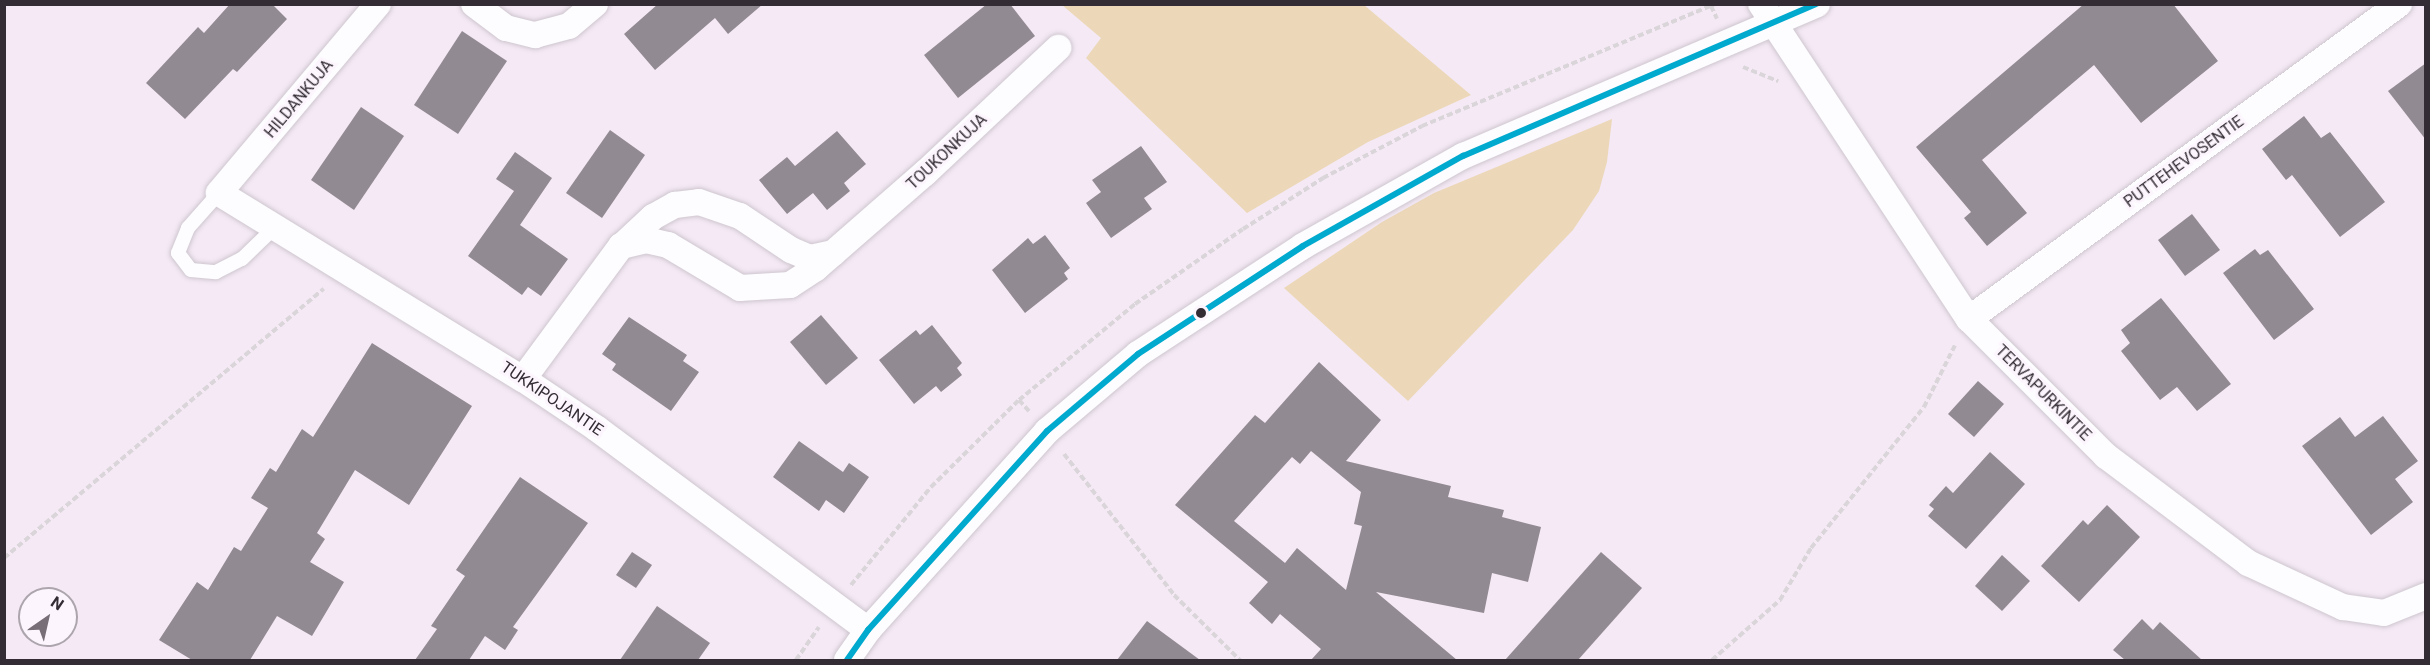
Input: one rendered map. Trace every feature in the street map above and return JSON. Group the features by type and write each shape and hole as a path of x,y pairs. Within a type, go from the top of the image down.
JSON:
{"street":[{"name":"HILDANKUJA","path":"219,193 378,4"},
{"path":"474,4 507,28 535,35 569,26 595,4"},
{"path":"847,660 868,630 1047,431 1138,354 1303,246 1463,156 1767,15 1816,4"},
{"name":"PUTTEHEVOSENTIE","path":"1969,319 2399,4"},
{"name":"TERVAPURKINTIE","path":"1767,15 1969,319 2106,456 2248,563 2343,607 2384,613 2426,596"},
{"name":"TOUKONKUJA","path":"621,246 646,240 668,245 740,288 767,289 790,285 833,253 1058,48"},
{"name":"TUKKIPOJANTIE","path":"219,193 524,379 596,428 868,630"},
{"path":"524,379 621,246 653,217 675,205 699,202 740,216 791,250 810,258 833,253"}],"lane":[{"path":"219,193 188,228 178,253 191,270 216,272 242,259 276,226"}],"path":[{"path":"4,558 347,269"},
{"path":"1712,660 1780,600 1811,548 1924,407 1969,319"},
{"path":"1047,431 1174,595 1240,660"}],"shaded area":[{"path":"1062,5 1364,5 1471,95 1368,142 1247,213 1086,58 1101,38"},
{"path":"1612,119 1607,162 1599,191 1573,230 1408,401 1284,288 1382,222 1434,193"}],"building":[{"path":"230,4 272,4 287,19 237,72 233,69 185,119 146,83 198,27 204,33"},
{"path":"658,4 763,4 728,34 715,18 655,70 624,34"},
{"path":"987,4 1010,4 1035,36 958,98 924,55"},
{"path":"2084,4 2173,4 2218,61 2141,123 2094,65 1982,160 2027,213 1987,246 1964,218 1971,212 1916,147"},
{"path":"462,31 507,61 458,134 414,105"},
{"path":"2426,63 2426,140 2388,91"},
{"path":"361,107 404,136 354,210 311,180"},
{"path":"2304,116 2321,138 2330,132 2385,202 2340,237 2292,175 2286,180 2262,149"},
{"path":"610,130 645,155 602,218 566,193"},
{"path":"837,131 866,164 844,183 850,191 827,210 813,193 787,214 759,180 787,157 795,166"},
{"path":"1141,146 1167,182 1144,198 1152,209 1111,238 1086,203 1101,192 1092,180"},
{"path":"515,152 552,178 520,225 568,259 541,296 528,287 522,295 468,256 514,191 496,179"},
{"path":"2192,214 2220,250 2185,276 2158,240"},
{"path":"1045,235 1070,268 1064,273 1068,279 1025,313 992,270 1028,238 1033,244"},
{"path":"2255,249 2260,255 2268,250 2314,309 2274,340 2223,273"},
{"path":"2161,298 2231,384 2197,411 2177,387 2160,400 2121,351 2130,343 2121,330"},
{"path":"821,315 858,358 826,385 790,342"},
{"path":"629,317 687,355 683,361 699,372 671,411 612,370 616,364 602,354"},
{"path":"932,325 962,363 957,368 962,375 941,392 936,386 914,404 879,360 916,330 920,335"},
{"path":"372,343 472,406 409,505 355,470 317,533 325,539 310,562 344,582 312,636 277,616 250,660 192,660 159,640 197,582 208,590 234,547 241,551 268,508 251,498 270,468 276,472 302,429 313,437"},
{"path":"1319,362 1381,420 1346,461 1451,486 1448,497 1504,510 1502,517 1541,527 1528,582 1492,573 1484,613 1376,592 1457,660 1311,660 1321,649 1280,614 1272,624 1249,603 1268,582 1175,505 1255,415 1265,423","holes":["1311,451 1361,492 1354,524 1362,526 1346,590 1297,548 1285,563 1234,521 1292,457 1300,464"]},
{"path":"1978,381 2004,404 1974,437 1948,414"},
{"path":"2383,416 2418,461 2395,479 2413,502 2371,535 2302,446 2340,417 2355,437"},
{"path":"799,441 843,472 849,463 869,477 844,513 826,500 819,511 773,477"},
{"path":"1990,452 2025,484 1966,549 1928,516 1934,509 1929,505 1946,486 1953,493"},
{"path":"520,477 588,523 513,627 518,630 505,650 485,636 469,660 415,660 437,629 431,626 465,576 456,570"},
{"path":"2107,505 2140,537 2079,602 2041,566 2083,520 2088,525"},
{"path":"632,552 652,565 636,588 616,575"},
{"path":"1601,552 1642,588 1578,660 1505,660"},
{"path":"2002,555 2030,581 2002,611 1975,586"},
{"path":"657,606 710,643 698,660 620,660"},
{"path":"2142,619 2153,630 2160,622 2202,660 2125,660 2113,650"},
{"path":"1147,621 1200,660 1117,660"}],"transit line":[{"path":"847,660 868,630 1047,431 1138,354 1303,246 1463,156 1816,4"}]}
